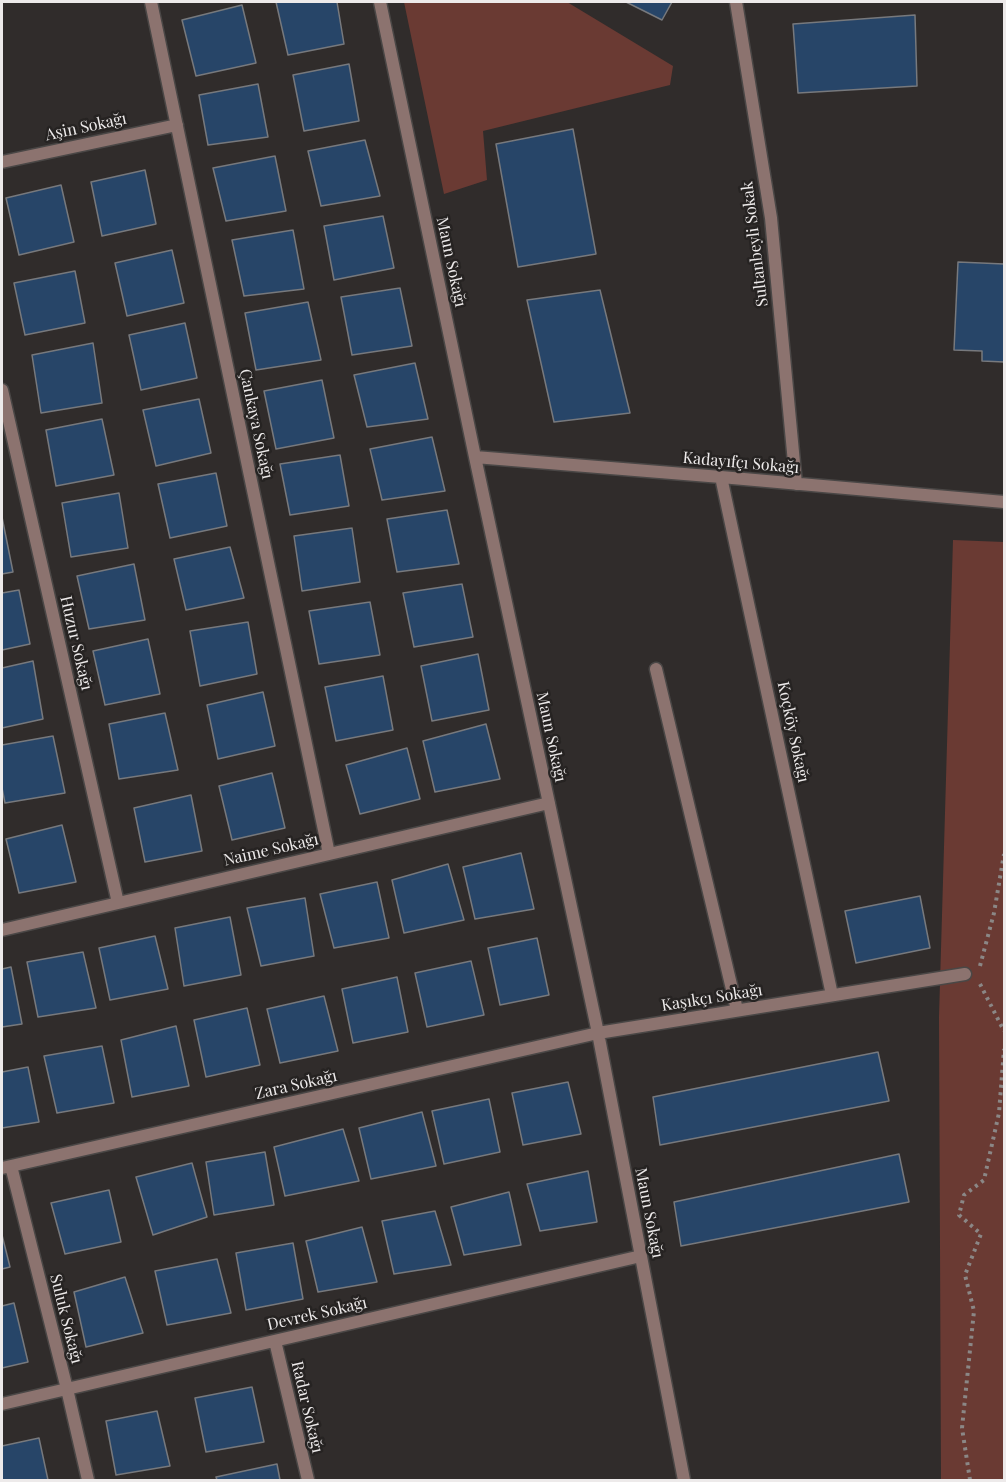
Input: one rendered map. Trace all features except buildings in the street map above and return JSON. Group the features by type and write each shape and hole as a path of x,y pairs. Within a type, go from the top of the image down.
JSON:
{"street":[{"name":"Çankaya Sokağı","path":"151,2 329,854"},
{"name":"Maun Sokağı","path":"380,2 598,1033 684,1480"},
{"name":"Sultanbeyli Sokak","path":"736,2 771,218 796,484"},
{"name":"Aşin Sokağı","path":"2,162 177,125"},
{"name":"Huzur Sokağı","path":"2,390 118,903"},
{"name":"Kadayıfçı Sokağı","path":"475,457 1005,502"},
{"name":"Koçköy Sokağı","path":"721,477 832,995"},
{"path":"656,669 737,1010"},
{"name":"Naime Sokağı","path":"2,930 549,803"},
{"name":"Kaşıkçı Sokağı","path":"598,1033 832,995 971,976"},
{"name":"Zara Sokağı","path":"6,1167 598,1033"},
{"name":"Suluk Sokağı","path":"6,1167 67,1389 88,1480"},
{"name":"Devrek Sokağı","path":"2,1404 641,1256"},
{"name":"Radar Sokağı","path":"275,1341 308,1480"}],"path":[{"path":"980,967 994,913 1005,854"},
{"path":"971,976 1005,1031"},
{"path":"970,1480 962,1428 974,1311 964,1275 981,1234 959,1215 964,1196 984,1180 999,1113 1005,1049"}],"shaded area":[{"path":"404,2 567,2 673,66 670,85 483,131 487,180 444,194"},
{"path":"953,540 1004,542 1004,1480 941,1480 939,1017"}]}
